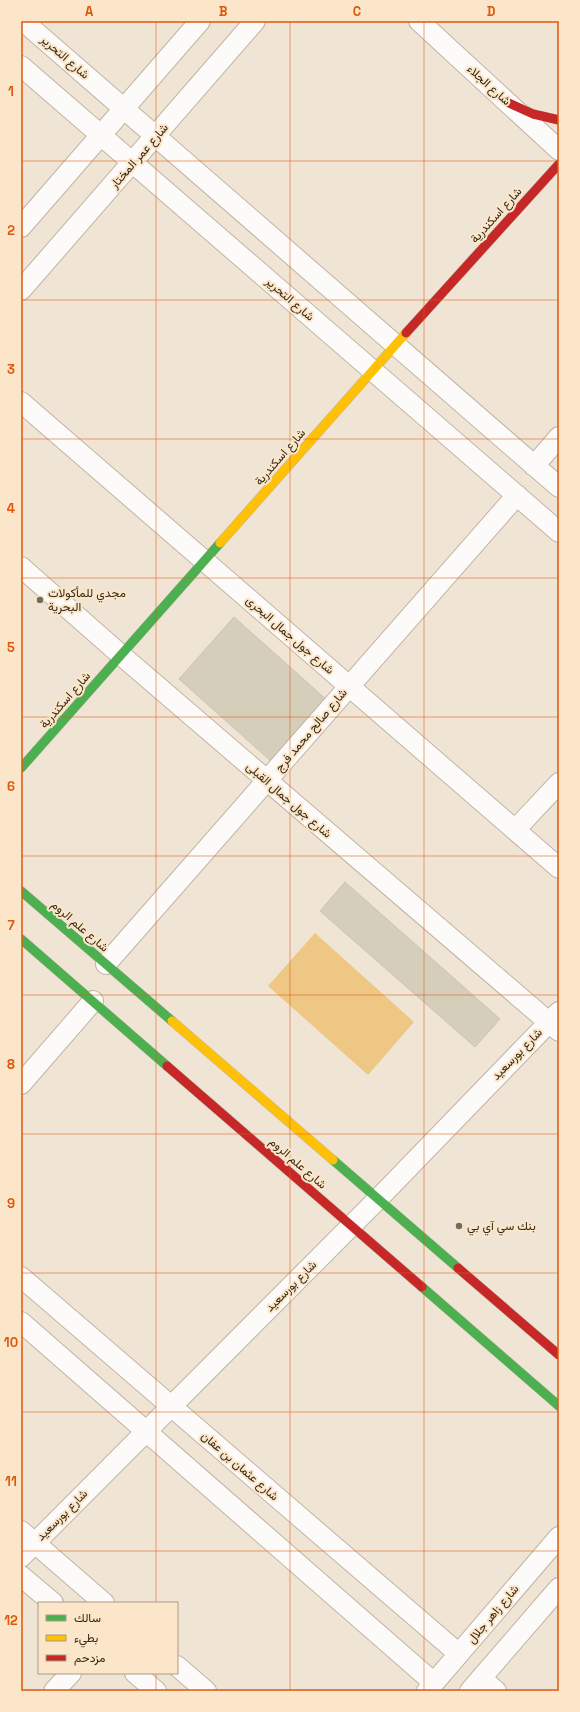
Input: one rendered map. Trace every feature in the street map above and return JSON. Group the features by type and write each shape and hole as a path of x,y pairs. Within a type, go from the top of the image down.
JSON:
{"street":[{"name":"شارع التحرير","path":"23,21 559,487"},
{"path":"21,227 200,21"},
{"name":"شارع عمر المختار","path":"21,290 156,137 255,21"},
{"name":"شارع الجلاء","path":"418,21 559,150"},
{"name":"شارع التحرير","path":"21,66 559,532"},
{"path":"509,103 540,117 559,120"},
{"name":"شارع اسكندرية","path":"21,768 372,370 559,164"},
{"name":"شارع جول جمال البحرى","path":"21,402 559,868"},
{"path":"534,466 559,437"},
{"name":"شارع صالح محمد فرج","path":"106,964 268,781 349,685 517,495"},
{"name":"شارع جول جمال القبلى","path":"21,567 268,781 555,1022"},
{"path":"515,830 559,783"},
{"name":"شارع علم الروم","path":"21,891 559,1355"},
{"name":"شارع علم الروم","path":"21,939 559,1406"},
{"path":"21,1084 93,1002"},
{"name":"شارع بورسعيد","path":"21,1557 28,1537 146,1431 555,1022"},
{"name":"شارع عثمان بن عفان","path":"21,1277 459,1654"},
{"path":"21,1322 146,1431 430,1687"},
{"path":"28,1537 103,1602"},
{"name":"شارع زاهر جلال","path":"430,1687 559,1537"},
{"path":"21,1576 52,1602"},
{"path":"482,1687 559,1588"},
{"path":"178,1667 206,1691"},
{"path":"54,1691 70,1674"},
{"path":"136,1674 156,1691"}],"shaded area":[{"path":"315,933 414,1022 368,1075 268,986"}],"building":[{"path":"234,617 328,701 273,763 179,679"},
{"path":"345,882 500,1019 475,1047 320,911"}],"traffic: fast":[{"path":"21,768 220,543"},
{"path":"21,891 172,1021"},
{"path":"21,939 167,1066"},
{"path":"333,1160 458,1268"},
{"path":"422,1287 559,1406"}],"traffic: slow":[{"path":"220,543 406,333"},
{"path":"172,1021 333,1160"}],"traffic: jam":[{"path":"509,103 533,114 559,120"},
{"path":"406,333 559,164"},
{"path":"167,1066 422,1287"},
{"path":"458,1268 559,1355"}],"place":[{"name":"مجدي للمأكولات البحرية","path":"40,600"},
{"name":"بنك سي آي بي","path":"459,1226"}]}
